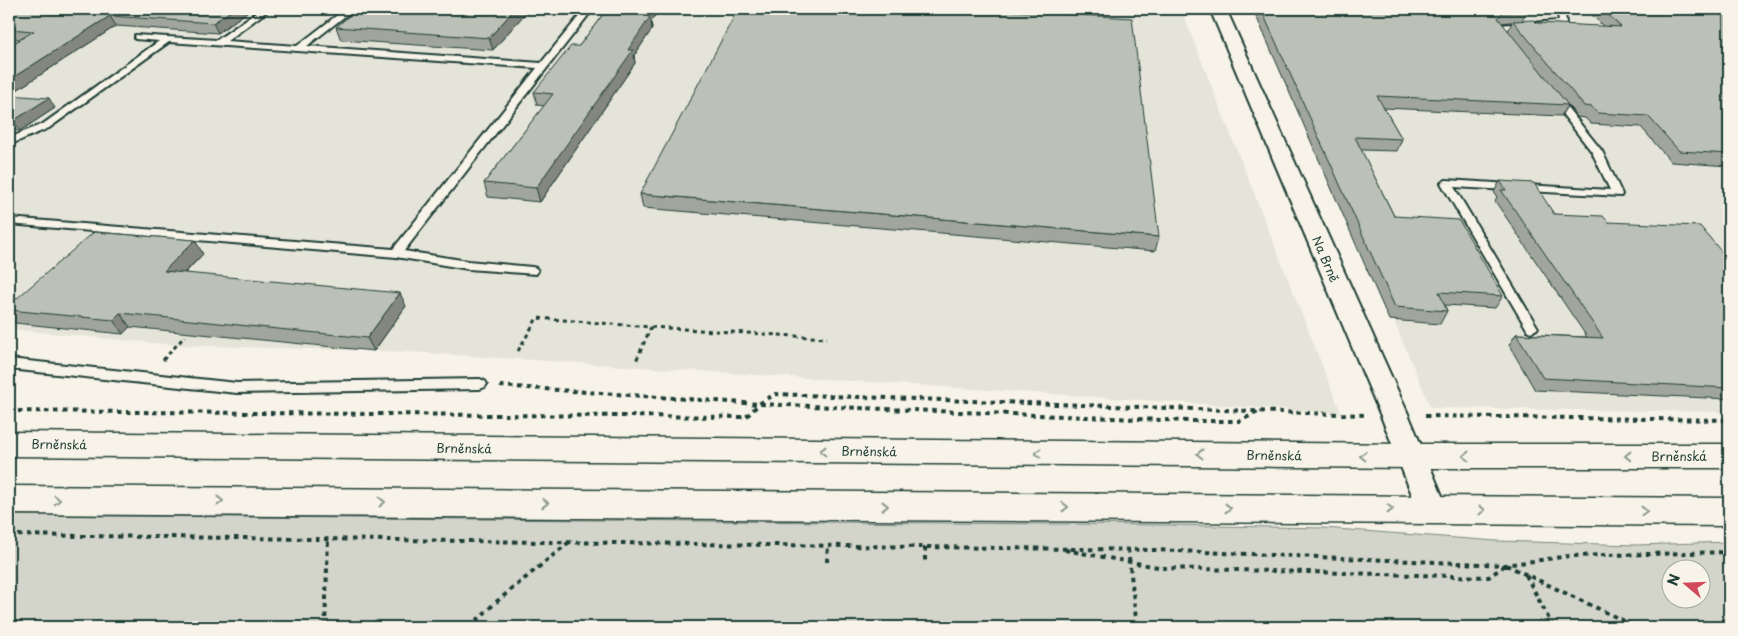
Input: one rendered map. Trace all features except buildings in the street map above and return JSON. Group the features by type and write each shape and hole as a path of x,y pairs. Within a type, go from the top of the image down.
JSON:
{"main road":[{"name":"Brněnská","path":"9,444 1412,456 1729,456"},
{"path":"9,500 1729,512"}],"street":[{"name":"Na Brně","path":"1218,9 1395,416 1433,510"}],"lane":[{"path":"220,42 266,9"},
{"path":"300,48 350,9"},
{"path":"396,253 589,9"},
{"path":"1510,43 1498,28 1563,23 1561,9"},
{"path":"138,37 544,66"},
{"path":"9,142 46,126 167,38"},
{"path":"1532,328 1446,183 1617,194 1597,151 1548,89"},
{"path":"9,221 396,253 468,265 532,271"},
{"path":"9,364 237,388 480,384"}],"path":[{"path":"518,351 536,318 827,338"},
{"path":"636,361 651,327"},
{"path":"480,384 759,404 1188,421 1240,421 1258,412"},
{"path":"9,411 746,417 759,404 775,394 1395,416 1729,420"},
{"path":"9,535 1128,549 1506,565 1568,556 1729,552"},
{"path":"325,627 328,539"},
{"path":"470,627 501,598 569,542"},
{"path":"827,562 828,545"},
{"path":"925,565 926,546"},
{"path":"1055,548 1162,568 1489,577 1506,565"},
{"path":"1128,549 1137,627"},
{"path":"1506,565 1637,627"},
{"path":"1526,574 1553,627"}],"shaded area":[{"path":"9,9 1181,9 1341,413 409,352 174,345 9,329"},
{"path":"1258,9 1729,9 1729,412 1431,408 1264,17"},
{"path":"9,515 1169,525 1323,528 1496,541 1637,545 1729,542 1729,627 9,627"}]}
